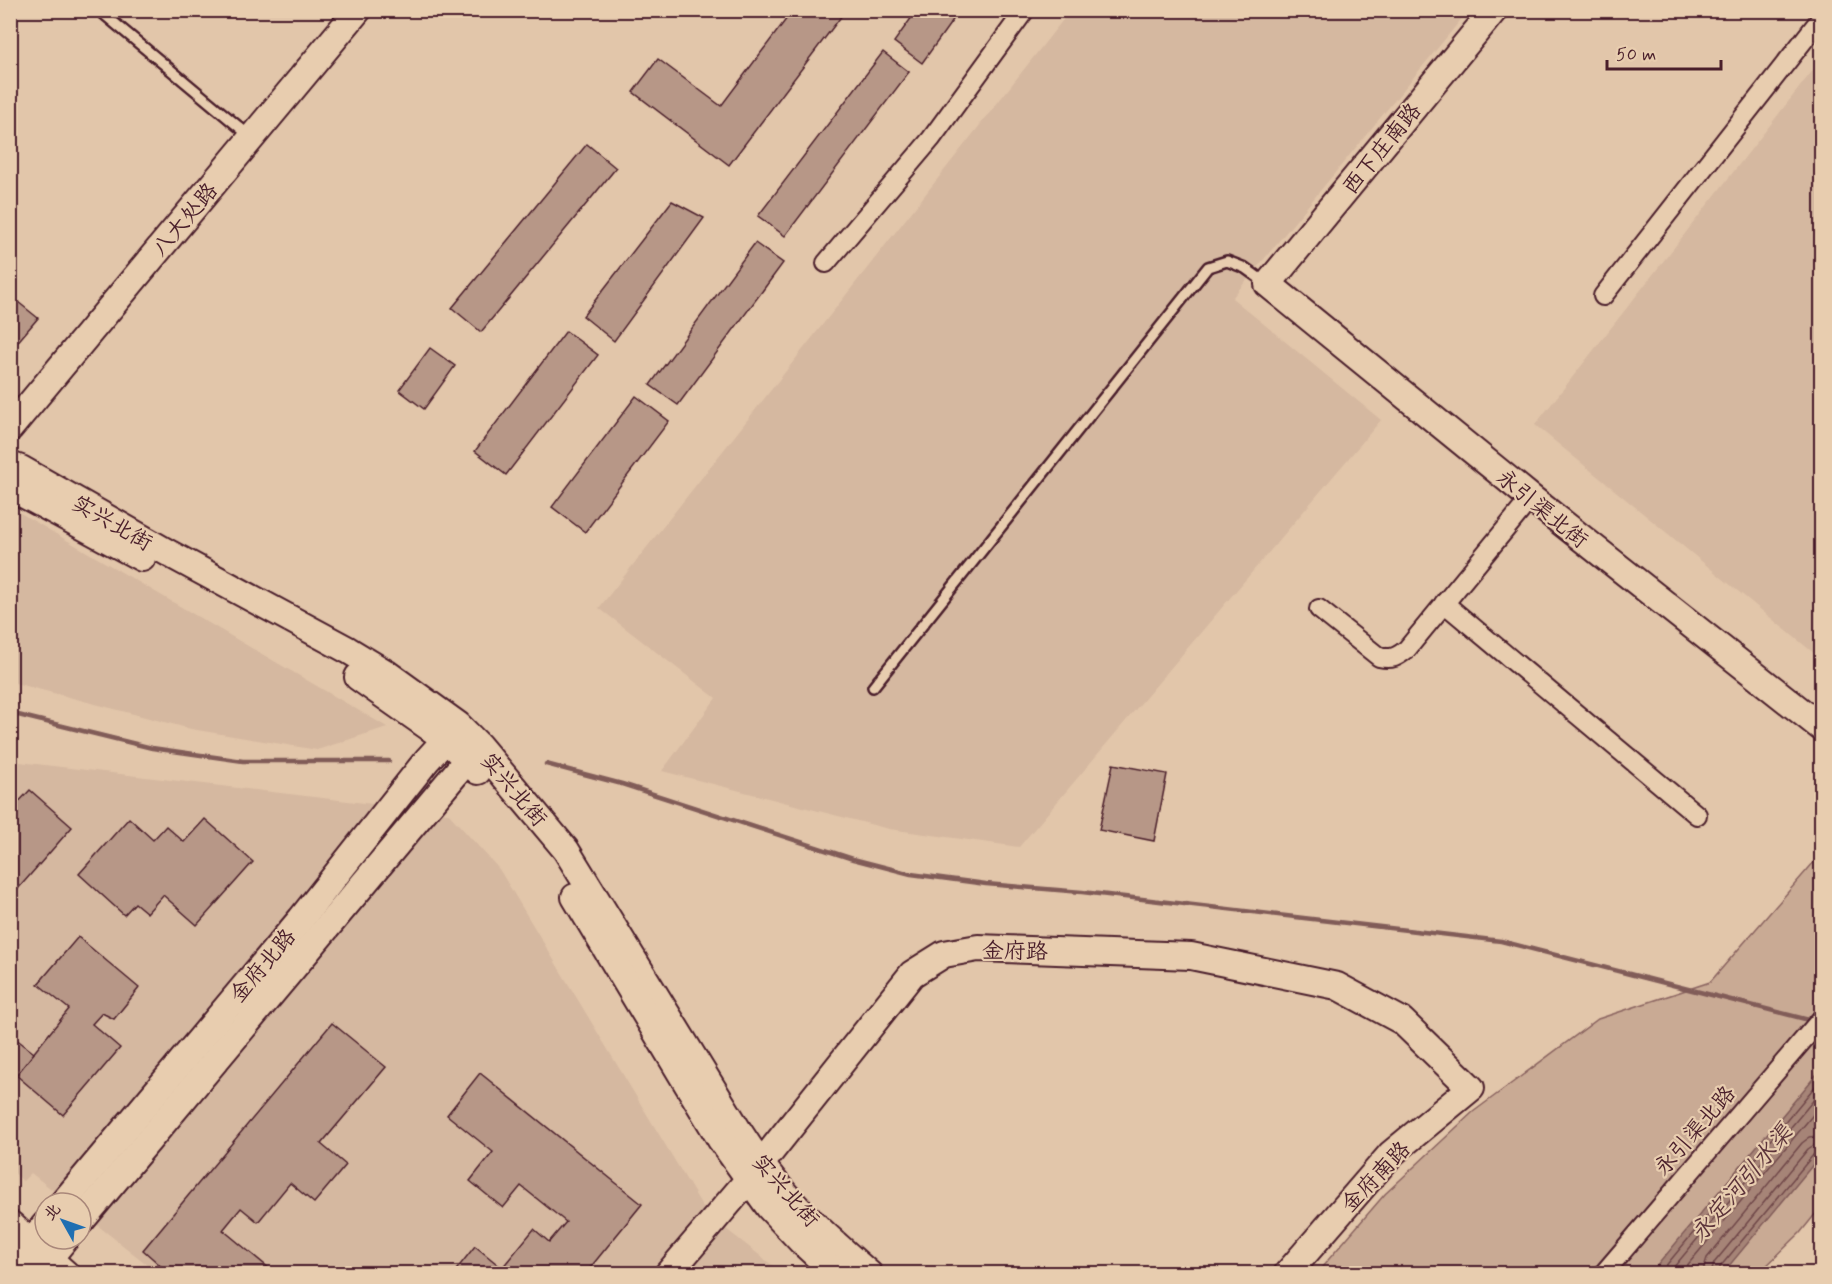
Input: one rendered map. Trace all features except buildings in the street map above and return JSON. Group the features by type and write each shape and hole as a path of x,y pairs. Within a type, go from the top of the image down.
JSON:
{"main road":[{"name":"八大处路","path":"10,428 358,10"},
{"name":"西下庄南路","path":"1268,284 1494,10"},
{"name":"永引渠北街","path":"1268,284 1531,498 1821,728"},
{"name":"实兴北街","path":"10,465 348,650 386,673 452,732 473,753 553,861 715,1130 755,1171 790,1200 869,1274"},
{"name":"实兴北街","path":"10,487 339,665 452,732"},
{"name":"金府北路","path":"73,1191 301,919 452,732"},
{"name":"金府北路","path":"93,1207 473,753"},
{"name":"金府路","path":"668,1274 755,1171 912,974 944,954 978,948 1191,956 1337,986 1402,1021 1471,1088"},
{"name":"金府南路","path":"1287,1274 1391,1154 1471,1088"},
{"name":"实兴北街","path":"755,1171 769,1207 837,1274"},
{"path":"10,1224 45,1255"},
{"path":"10,1266 45,1255"}],"street":[{"path":"826,263 931,139 1025,10"},
{"path":"1603,296 1821,17"},
{"path":"1318,609 1379,657 1388,659 1397,657 1407,649 1531,498"},
{"path":"1444,603 1697,815"},
{"name":"永引渠北路","path":"1603,1274 1821,1018"}],"lane":[{"path":"99,10 252,138"},
{"path":"873,687 1208,267 1227,261 1245,268 1268,284"}],"shaded area":[{"path":"1070,11 1463,11 1464,16 1232,298 1381,420 1019,847 889,829 662,771 716,698 599,608"},
{"path":"1821,60 1821,659 1535,425"},
{"path":"10,508 387,727 317,750 191,729 11,682"},
{"path":"11,761 448,813 499,869 707,1214 782,1273 158,1273 93,1222 93,1191 54,1191 31,1173 23,1181 11,1170"},
{"path":"1821,854 1821,1207 1800,1233 1759,1273 1316,1274 1385,1194 1473,1112 1598,1019 1710,982"}],"water":[{"name":"永定河引水渠","path":"1821,1069 1821,1155 1723,1273 1651,1273"}],"waterway":[{"path":"10,713 152,748 243,761 389,761"},
{"path":"546,764 622,784 853,859 911,874 1501,941 1809,1020"}]}
